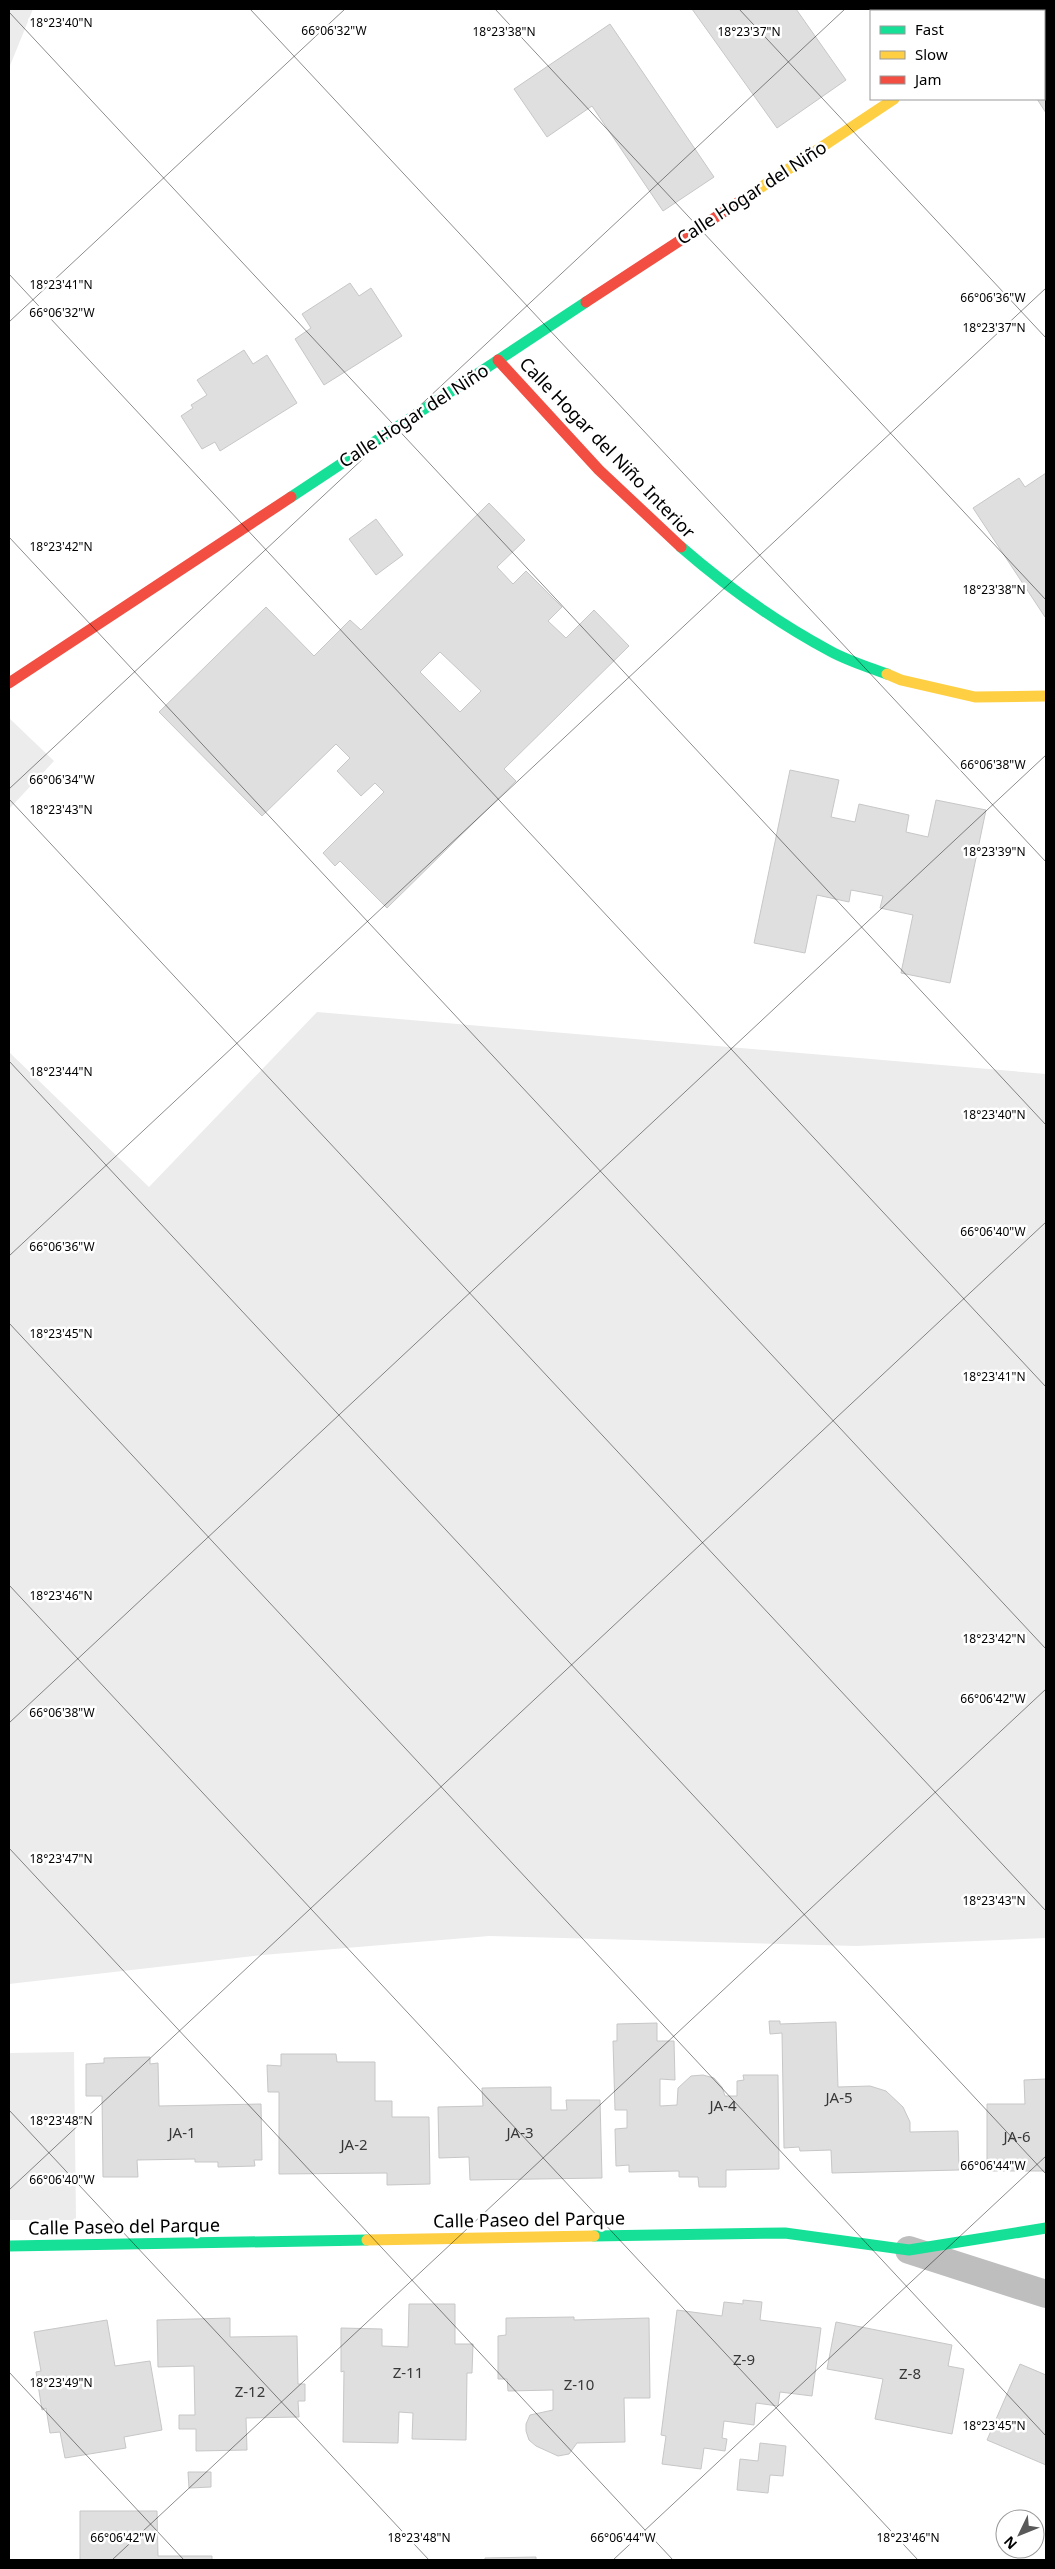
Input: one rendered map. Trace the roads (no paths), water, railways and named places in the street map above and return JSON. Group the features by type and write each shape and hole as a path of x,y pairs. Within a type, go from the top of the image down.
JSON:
{"street":[{"name":"Calle Hogar del Niño","path":"9,683 892,100"},
{"name":"Calle Hogar del Niño Interior","path":"498,360 589,459 671,541 744,599 821,647 883,675 976,697 1046,696"},
{"name":"Calle Paseo del Parque","path":"9,2246 785,2233 909,2250 1046,2228"},
{"path":"909,2250 1046,2294"}]}
